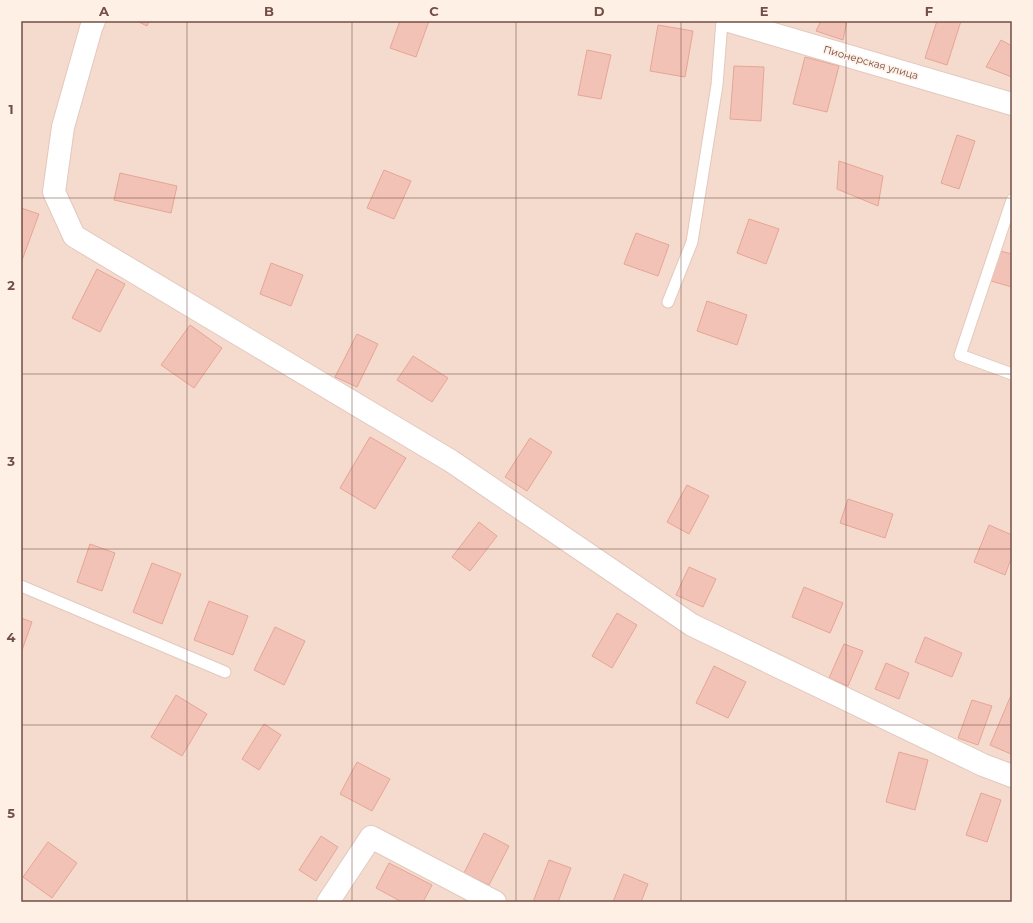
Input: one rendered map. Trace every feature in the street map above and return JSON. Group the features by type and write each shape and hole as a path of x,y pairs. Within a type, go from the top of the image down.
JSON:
{"street":[{"path":"94,21 63,127 54,192 74,236 451,461 692,625 983,765 1012,776"},
{"name":"Пионерская улица","path":"729,21 1012,104"},
{"path":"328,902 371,837 495,902"}],"lane":[{"path":"668,302 692,242 717,85 722,21"},
{"path":"1012,200 960,355 1012,374"},
{"path":"21,586 225,672"}],"shaded area":[{"path":"21,21 1012,21 1012,902 21,902"}],"building":[{"path":"137,21 149,21 147,26"},
{"path":"400,21 429,21 416,57 390,48"},
{"path":"821,21 847,21 843,40 816,31"},
{"path":"937,21 961,21 947,65 925,58"},
{"path":"658,25 693,31 685,77 650,71"},
{"path":"1001,40 1012,46 1012,77 986,67"},
{"path":"587,50 611,55 601,99 578,95"},
{"path":"805,57 839,66 827,112 793,104"},
{"path":"734,66 764,67 761,121 730,119"},
{"path":"957,135 975,141 959,189 941,183"},
{"path":"839,161 883,176 878,206 837,189"},
{"path":"384,170 411,181 394,219 367,208"},
{"path":"120,173 177,186 171,213 114,200"},
{"path":"21,208 39,214 21,263"},
{"path":"749,219 779,229 766,264 737,253"},
{"path":"636,233 669,245 658,276 624,264"},
{"path":"1000,251 1012,254 1012,287 991,281"},
{"path":"271,263 303,275 291,306 260,294"},
{"path":"97,269 125,284 100,332 72,318"},
{"path":"707,301 747,315 737,345 697,331"},
{"path":"190,325 222,348 194,388 161,365"},
{"path":"357,334 378,344 357,387 335,377"},
{"path":"413,356 448,378 432,402 397,380"},
{"path":"370,437 406,458 375,509 340,488"},
{"path":"530,438 552,452 527,491 505,477"},
{"path":"687,485 709,496 689,534 667,522"},
{"path":"848,499 893,514 885,538 840,523"},
{"path":"479,522 497,536 470,571 452,557"},
{"path":"989,525 1012,535 1012,556 1005,575 974,562"},
{"path":"90,544 115,553 102,591 77,582"},
{"path":"152,563 181,574 162,624 133,612"},
{"path":"689,567 716,579 703,607 676,595"},
{"path":"804,587 843,603 830,633 792,617"},
{"path":"209,601 248,616 233,655 194,640"},
{"path":"617,613 637,625 612,668 592,656"},
{"path":"21,618 32,622 21,653"},
{"path":"275,627 305,641 284,685 254,670"},
{"path":"925,637 962,653 952,677 915,662"},
{"path":"844,644 863,651 848,686 829,678"},
{"path":"886,663 909,673 899,699 875,689"},
{"path":"714,666 746,682 728,718 696,703"},
{"path":"1012,693 1012,752 1011,754 990,745"},
{"path":"176,695 207,714 182,756 151,737"},
{"path":"972,700 992,706 978,745 958,738"},
{"path":"264,724 281,735 259,770 242,759"},
{"path":"899,752 928,760 915,810 886,802"},
{"path":"357,762 390,779 372,811 340,794"},
{"path":"981,793 1001,800 987,842 966,835"},
{"path":"484,833 509,846 489,885 464,873"},
{"path":"321,836 338,847 316,881 299,870"},
{"path":"48,842 77,863 52,898 23,877"},
{"path":"549,860 571,868 558,902 533,902"},
{"path":"389,863 432,885 423,902 402,902 376,888"},
{"path":"624,874 648,884 641,902 613,902"}]}
